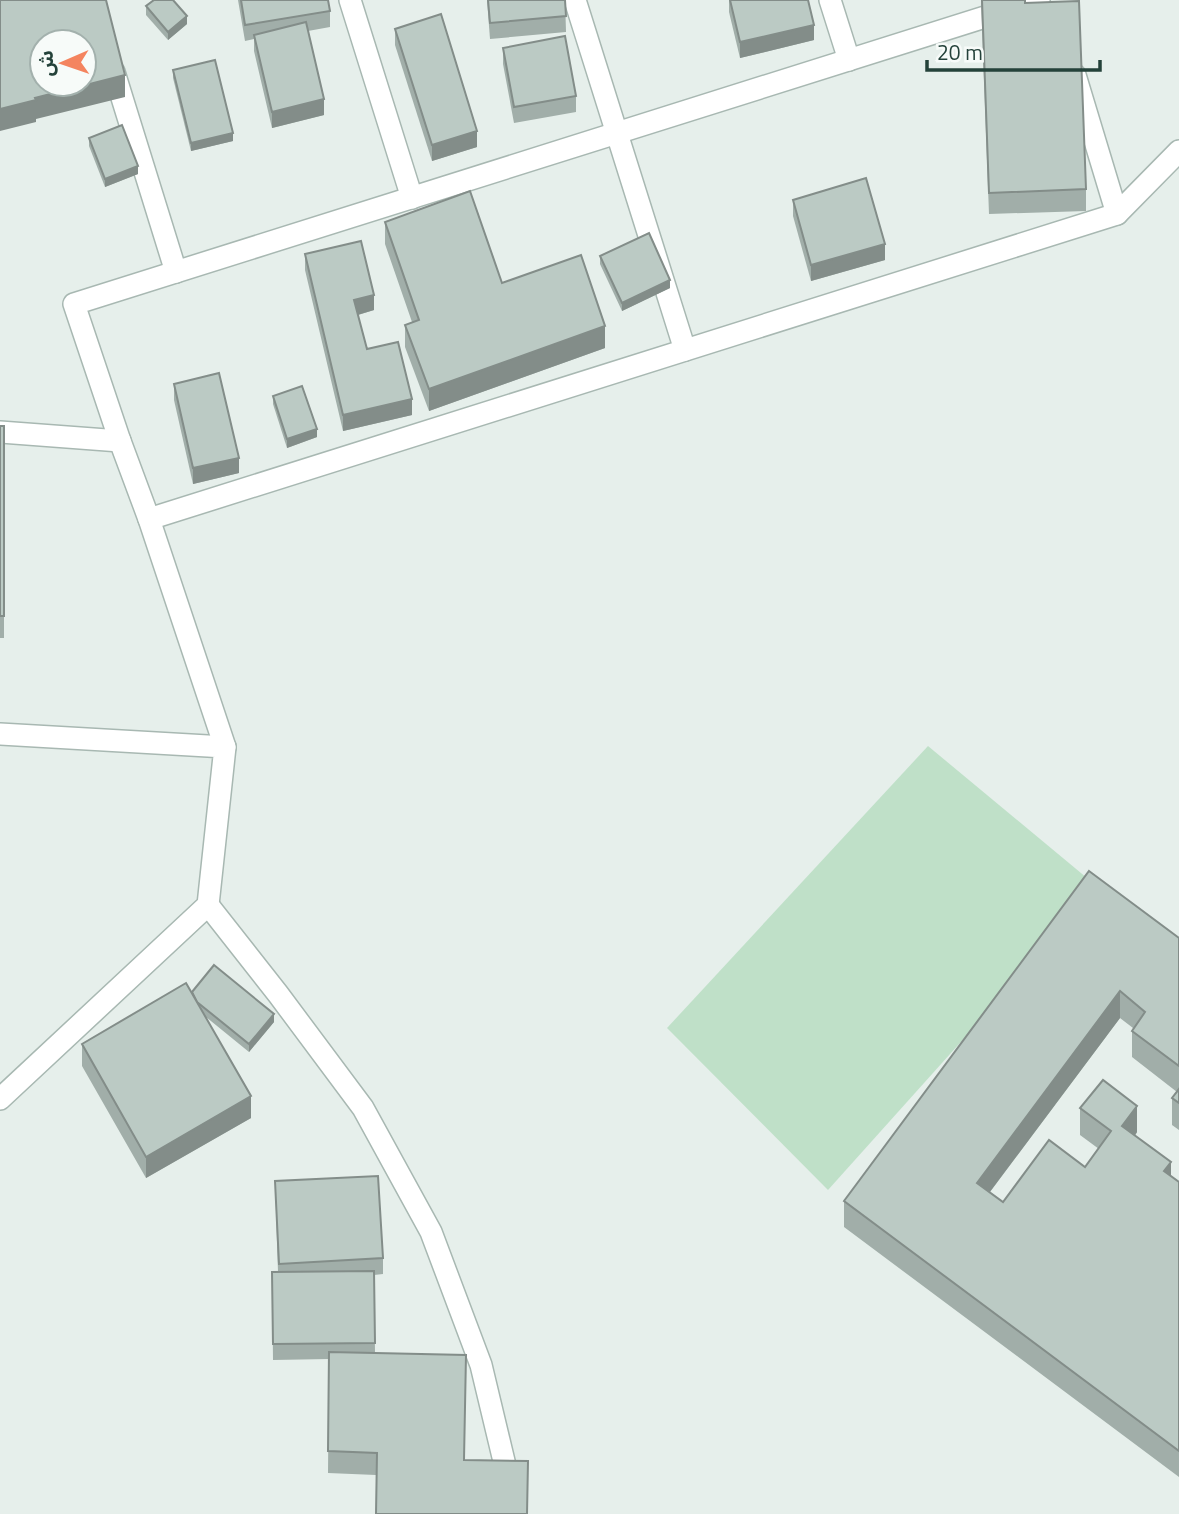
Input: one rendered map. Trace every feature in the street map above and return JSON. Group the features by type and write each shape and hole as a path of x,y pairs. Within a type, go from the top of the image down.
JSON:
{"street":[{"path":"350,0 412,198"},
{"path":"575,0 685,350"},
{"path":"830,0 849,60"},
{"path":"0,1099 208,905 225,747 74,304 849,60 1049,4"},
{"path":"107,52 176,272"},
{"path":"1068,53 1117,214"},
{"path":"149,519 1117,214 1179,151"},
{"path":"0,432 120,441"},
{"path":"0,734 225,747"},
{"path":"208,905 363,1108 431,1232 481,1366 514,1503 514,1514"}],"green space":[{"path":"928,746 1099,888 828,1190 667,1028"}],"building":[{"path":"0,0 106,0 125,75 98,82 98,28 28,28 28,98 36,100 0,109"},
{"path":"154,0 173,0 187,16 168,32 146,6"},
{"path":"241,0 328,0 330,11 245,25"},
{"path":"488,0 565,0 566,16 490,23"},
{"path":"730,0 808,0 814,25 740,42"},
{"path":"982,0 1025,0 1025,3 1079,1 1086,189 989,193"},
{"path":"441,14 477,131 432,145 395,29"},
{"path":"306,22 324,99 272,112 254,35"},
{"path":"565,36 576,96 514,107 503,48"},
{"path":"215,60 233,133 191,143 173,70"},
{"path":"122,125 138,166 105,179 89,138"},
{"path":"866,178 885,244 811,265 793,200"},
{"path":"470,191 502,283 581,255 605,326 429,389 405,325 419,320 385,222"},
{"path":"649,233 670,280 622,303 600,256"},
{"path":"361,241 374,295 354,300 367,349 398,342 412,399 343,415 305,254"},
{"path":"219,373 239,458 193,468 174,384"},
{"path":"302,386 317,429 287,439 273,396"},
{"path":"0,426 4,426 4,616 0,616"},
{"path":"1089,871 1179,938 1179,1066 1132,1031 1145,1012 1120,991 977,1183 1003,1202 1049,1140 1085,1167 1111,1131 1080,1108 1103,1080 1137,1106 1122,1126 1171,1162 1164,1171 1179,1182 1179,1451 844,1201"},
{"path":"214,965 274,1014 249,1044 197,1002 192,992"},
{"path":"186,983 251,1096 146,1157 82,1044"},
{"path":"1179,1089 1179,1103 1172,1098"},
{"path":"378,1176 383,1258 279,1264 275,1181"},
{"path":"374,1271 375,1343 273,1344 272,1272"},
{"path":"329,1352 466,1355 464,1460 528,1461 527,1514 376,1514 377,1453 328,1451"}]}
